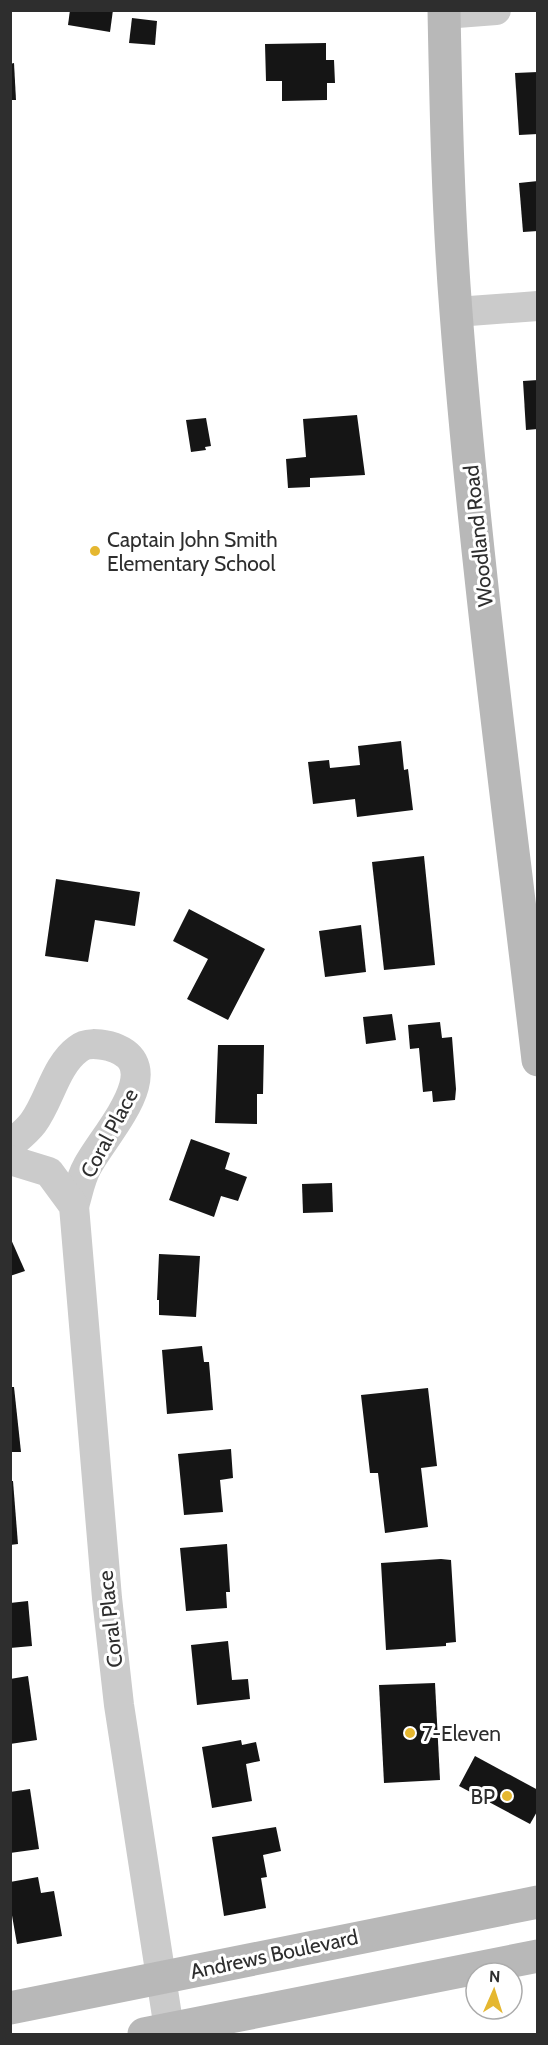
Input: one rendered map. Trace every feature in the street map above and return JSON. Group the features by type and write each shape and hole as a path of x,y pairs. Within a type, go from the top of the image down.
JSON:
{"main road":[{"name":"Woodland Road","path":"444,12 448,166 456,312 474,502 537,1060"},
{"name":"Andrews Boulevard","path":"10,2008 537,1902"},
{"path":"156,2032 537,1956"}],"street":[{"path":"444,12 496,10"},
{"path":"456,312 537,306"},
{"name":"Coral Place","path":"10,1145 33,1122 68,1058 80,1047 98,1043 120,1050 135,1062 138,1078 131,1095 86,1169 74,1206 107,1598 119,1705 160,1978 156,2032"},
{"name":"Coral Place","path":"10,1160 48,1172 74,1206"}],"building":[{"path":"70,10 113,10 110,32 68,25"},
{"path":"132,18 157,21 155,45 129,43"},
{"path":"326,43 326,60 334,60 335,83 327,83 327,100 282,101 282,81 266,81 265,44"},
{"path":"14,63 16,100 10,100 10,64"},
{"path":"538,72 538,134 519,135 515,73"},
{"path":"538,181 538,231 523,232 519,183"},
{"path":"538,380 538,429 526,430 523,381"},
{"path":"357,415 365,475 310,478 310,487 288,488 286,459 306,457 303,419"},
{"path":"206,418 211,446 205,447 206,450 191,452 186,420"},
{"path":"401,741 404,770 408,769 413,810 357,817 355,799 313,804 308,762 329,760 330,768 360,765 358,746"},
{"path":"424,856 435,965 384,970 372,862"},
{"path":"56,879 140,892 135,926 95,920 88,962 45,956"},
{"path":"189,909 265,949 228,1020 187,999 208,959 173,941"},
{"path":"361,925 366,972 325,977 319,931"},
{"path":"392,1014 396,1040 366,1044 363,1017"},
{"path":"440,1022 442,1038 452,1037 456,1089 455,1100 433,1102 432,1091 423,1092 419,1048 410,1049 408,1025"},
{"path":"218,1045 264,1045 263,1094 257,1094 257,1124 215,1123"},
{"path":"191,1139 230,1153 225,1169 247,1177 238,1201 221,1196 214,1217 169,1200"},
{"path":"332,1183 333,1212 303,1213 302,1184"},
{"path":"10,1237 25,1271 10,1276"},
{"path":"159,1254 200,1256 196,1317 159,1315 159,1300 157,1300"},
{"path":"202,1346 204,1362 209,1362 213,1410 167,1414 162,1350"},
{"path":"10,1387 14,1387 21,1452 10,1452"},
{"path":"428,1388 437,1466 421,1468 428,1527 385,1533 378,1473 370,1473 361,1395"},
{"path":"231,1449 233,1478 220,1480 223,1512 184,1515 178,1454"},
{"path":"10,1481 13,1481 18,1544 10,1545"},
{"path":"227,1544 230,1592 226,1592 227,1608 186,1611 180,1548"},
{"path":"451,1560 456,1642 446,1643 446,1646 386,1650 381,1563"},
{"path":"28,1601 32,1646 10,1648 10,1603"},
{"path":"228,1641 232,1680 248,1679 250,1699 197,1705 191,1645"},
{"path":"28,1676 37,1740 10,1744 10,1679"},
{"name":"7-Eleven","path":"435,1683 440,1780 384,1783 379,1685"},
{"path":"241,1740 242,1745 256,1742 260,1761 246,1764 252,1801 212,1808 202,1747"},
{"name":"BP","path":"475,1756 538,1790 538,1810 530,1824 459,1786"},
{"path":"30,1789 39,1849 10,1853 10,1792"},
{"path":"276,1827 281,1851 263,1855 267,1877 261,1878 266,1908 224,1916 212,1837"},
{"path":"38,1877 41,1893 54,1891 62,1936 17,1944 10,1904 10,1882"}],"place":[{"name":"Captain John Smith Elementary School","path":"95,551"},
{"name":"7-Eleven","path":"410,1733"},
{"name":"BP","path":"507,1796"}]}
